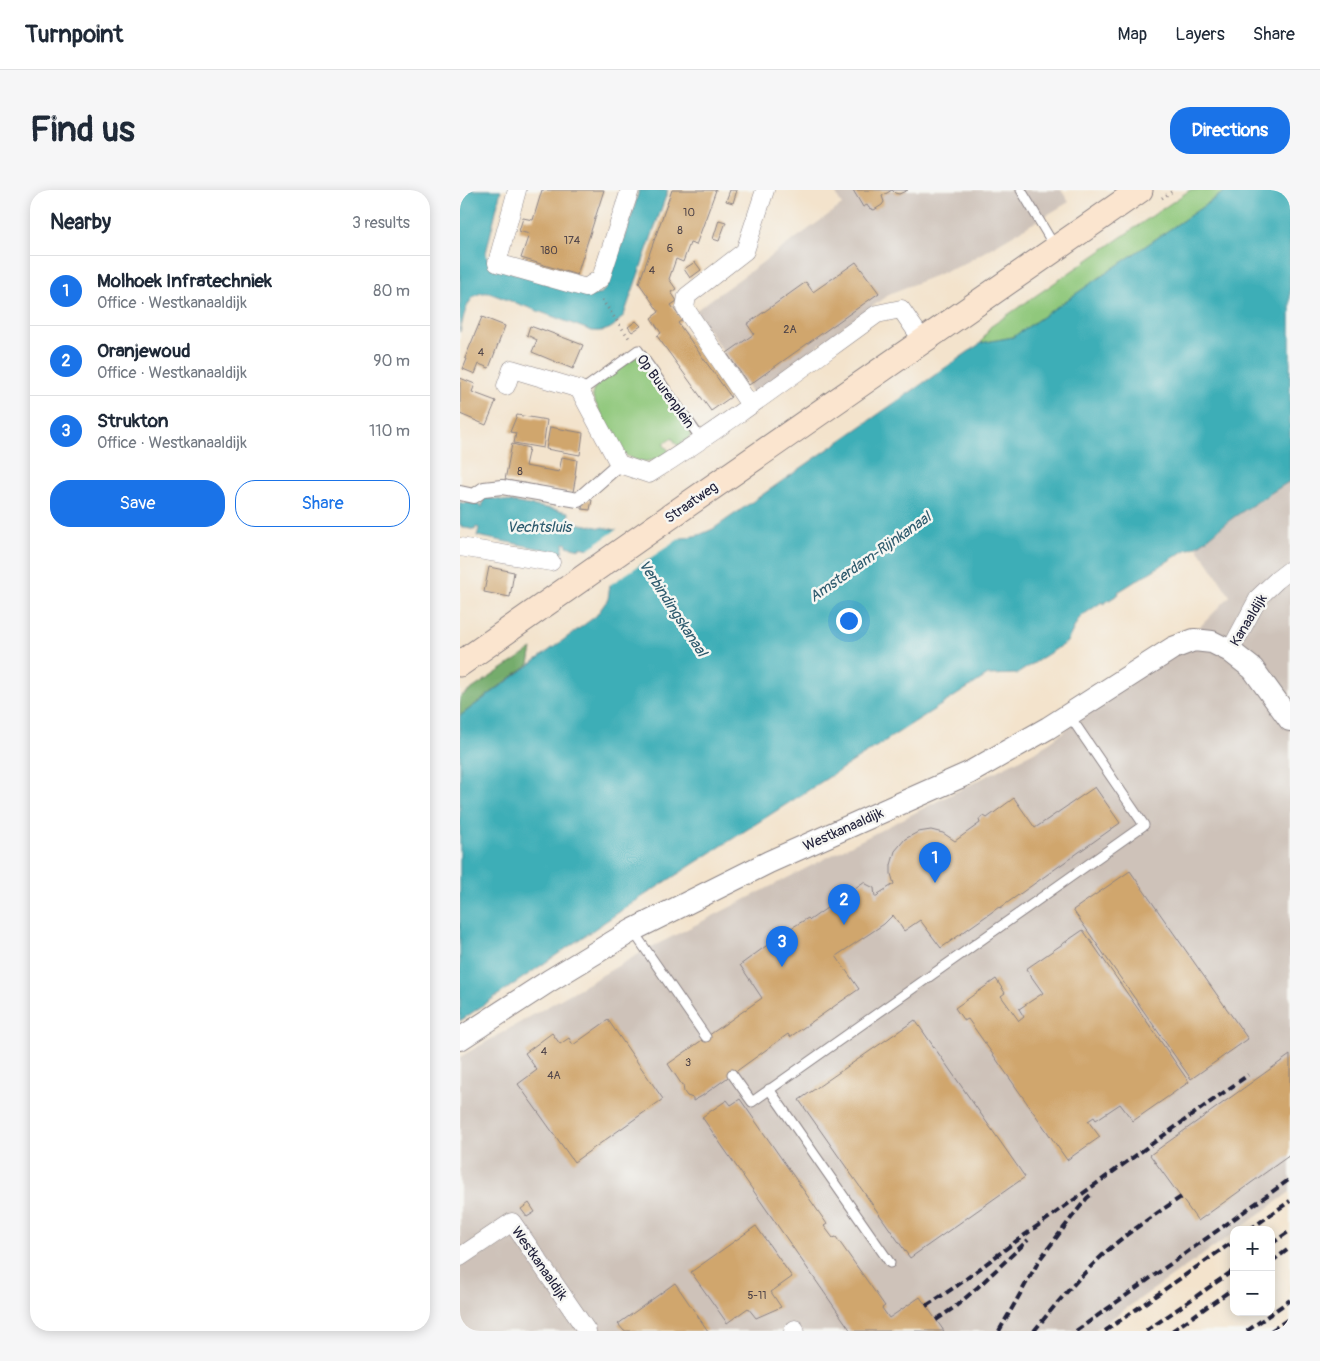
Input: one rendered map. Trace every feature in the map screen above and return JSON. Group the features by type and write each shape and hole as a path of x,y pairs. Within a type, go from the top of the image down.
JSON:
{"main road":[{"name":"Straatweg","path":"460,664 1140,190"}],"street":[{"path":"517,190 497,263 586,288 601,278 630,190"},
{"path":"750,405 684,308 687,296 745,251 765,190"},
{"path":"707,435 877,314 901,309 923,341"},
{"path":"460,493 474,496 484,489 502,487 578,500 619,464 579,389 512,369 506,386"},
{"name":"Op Buurenplein","path":"619,464 649,474 707,435"},
{"path":"460,547 551,562"},
{"name":"Kanaaldijk","path":"1230,651 1259,596 1290,570"},
{"name":"Westkanaaldijk","path":"460,1039 549,980 633,930 769,862 969,773 1068,715 1173,648 1194,640 1212,642 1230,651 1253,669 1290,720"},
{"name":"Westkanaaldijk","path":"460,1257 512,1222 587,1331"}],"lane":[{"path":"1020,190 1057,249"},
{"path":"1104,215 1122,190"},
{"name":"Op Buurenplein","path":"579,389 588,386 638,350 707,435"},
{"path":"732,1074 752,1102 1144,825 1068,715"},
{"path":"633,930 706,1037"},
{"path":"769,1090 890,1263"}],"path":[{"path":"597,294 620,325"}],"shaded area":[{"path":"834,190 1061,190 1069,202 962,265 891,293 752,393 695,311 842,205"},
{"path":"1290,481 1290,1192 1243,1226 1230,1226 1230,1236 1094,1331 460,1331 460,1057 644,951 1040,749 1188,639 1230,596 1196,545 1215,533 1231,519"}],"green space":[{"path":"1190,190 1227,190 1013,337 981,343 990,327"},
{"path":"637,356 691,433 690,437 678,446 672,438 663,444 670,452 650,461 638,461 625,455 619,449 593,398 593,390 597,384"},
{"path":"532,649 529,664 460,716 460,697"}],"water":[{"path":"460,190 501,190 486,253 488,261 492,266 593,296 606,288 639,190 668,190 624,315 614,326 603,331 592,331 489,293 482,293 471,300 468,305 460,332"},
{"path":"1227,190 1290,190 1290,481 1228,521 1199,545 1186,550 1083,615 1078,620 1067,642 1017,674 988,675 631,904 460,1021 460,716 596,616 608,599 611,577 607,561 590,549 567,546 564,543 562,553 477,536 479,528 476,527 475,530 461,527 462,525 460,525 460,502 482,507 484,497 569,512 568,522 570,523 683,538 699,535 713,529 981,343 1013,337"}],"pier":[{"path":"619,528 685,535 608,586 608,569 600,556 585,551"}],"building":[{"path":"542,190 604,190 577,275 521,258 529,234 519,231 523,218 533,220"},
{"path":"672,190 716,190 696,245 690,243 683,262 676,259 669,279 676,289 671,292 677,301 671,305 682,320 678,323 731,397 711,411 657,336 661,333 651,318 659,312 639,283"},
{"path":"730,190 737,190 733,203 726,201"},
{"path":"853,190 892,190 882,196 884,202 874,210 867,205 863,207"},
{"path":"892,190 908,190 899,194"},
{"path":"719,220 726,222 719,241 713,239"},
{"path":"695,262 701,270 690,278 684,269"},
{"path":"856,262 879,293 749,385 727,353 754,334 747,324 806,282 813,292"},
{"path":"482,317 505,326 489,368 479,364 475,374 463,369 467,359 465,358"},
{"path":"636,321 641,326 632,332 628,327"},
{"path":"530,326 583,345 573,369 532,352 537,340 527,335"},
{"path":"460,378 475,384 472,392 496,401 486,425 460,414"},
{"path":"517,415 547,420 543,448 514,443 516,433 510,432"},
{"path":"550,427 583,433 580,455 546,449"},
{"path":"512,444 529,448 525,466 559,472 562,457 577,460 573,492 505,480"},
{"path":"583,499 592,500 590,510 582,509"},
{"path":"489,567 514,572 510,597 484,592"},
{"path":"1095,787 1120,823 941,948 920,920 904,931 893,915 884,924 836,956 859,989 790,1037 788,1034 702,1096 693,1101 693,1098 687,1096 684,1092 683,1085 668,1064 762,998 740,965 788,930 808,918 810,920 865,881 866,884 874,888 875,897 877,897 878,894 894,884 891,865 895,851 905,839 918,832 931,830 943,833 955,841 980,823 981,817 987,818 1014,798 1035,828"},
{"path":"1130,871 1248,1039 1191,1079 1073,910"},
{"path":"1083,930 1189,1082 1133,1121 1120,1104 1096,1120 1094,1117 1088,1121 1100,1137 1067,1160 968,1019 964,1021 955,1008 996,979 1005,993 1001,996 1019,1021 1024,1017 1019,1009 1043,993 1026,969"},
{"path":"608,1020 663,1099 574,1162 518,1084 537,1070 525,1053 552,1033 560,1044 569,1038 573,1045"},
{"path":"915,1020 1025,1177 910,1258 799,1100"},
{"path":"1290,1055 1290,1155 1198,1221 1150,1155"},
{"path":"740,1099 827,1224 824,1226 833,1238 836,1237 885,1306 882,1308 889,1318 920,1297 944,1331 851,1331 702,1117 727,1100 731,1105"},
{"path":"529,1203 535,1212 527,1217 521,1209"},
{"path":"756,1226 792,1277 771,1292 781,1307 756,1318 748,1308 727,1323 691,1272"},
{"path":"675,1283 708,1331 624,1331 618,1324"}],"railway":[{"path":"926,1306 958,1285 1248,1075"},
{"path":"1076,1331 1290,1179"},
{"path":"999,1331 1040,1259 1087,1198 1093,1193"},
{"path":"1034,1331 1093,1264 1115,1244 1181,1197"},
{"path":"1255,1226 1290,1201"},
{"path":"1275,1241 1290,1231"},
{"path":"936,1320 955,1307 1028,1240"},
{"path":"1105,1331 1230,1244"},
{"path":"1275,1259 1290,1248"},
{"path":"1146,1331 1233,1271"},
{"path":"1172,1331 1230,1291"},
{"path":"1247,1331 1290,1300"},
{"path":"1271,1331 1290,1318"}],"place":[{"name":"Molhoek Infratechniek","path":"935,883"},
{"name":"Oranjewoud","path":"844,925"},
{"name":"Strukton","path":"782,967"}],"water label":[{"name":"Vechtsluis","path":"539,527"},
{"name":"Amsterdam-Rijnkanaal","path":"870,557"},
{"name":"Verbindingskanaal","path":"673,608"}]}
